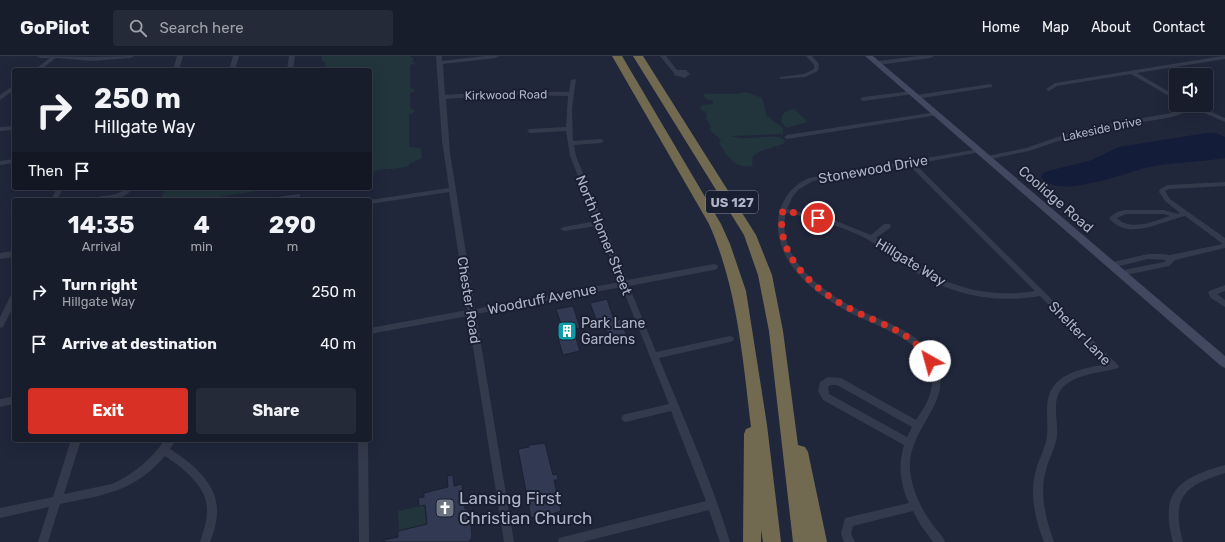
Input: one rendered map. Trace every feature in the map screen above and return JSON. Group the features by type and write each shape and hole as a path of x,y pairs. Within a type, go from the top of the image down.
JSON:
{"highway":[{"name":"US 127","path":"617,56 715,224 724,244 739,291 759,425 772,542"},
{"name":"US 127","path":"638,56 750,235 765,275 772,306 781,367 802,542"},
{"path":"739,291 752,422 752,542"},
{"path":"781,367 818,542"}],"street":[{"path":"40,56 92,59 132,56"},
{"path":"177,68 180,56"},
{"path":"233,68 236,56"},
{"path":"290,68 292,56"},
{"path":"439,59 496,56"},
{"path":"663,56 676,72"},
{"path":"782,78 805,75 816,70 818,65 809,56"},
{"name":"Coolidge Road","path":"869,56 1225,363"},
{"path":"878,63 931,56"},
{"path":"1049,89 1055,86 1225,56"},
{"path":"40,68 55,57"},
{"path":"1188,57 1196,61"},
{"name":"Chester Road","path":"439,59 443,97 443,120 471,312 509,542"},
{"path":"1133,73 1169,94"},
{"name":"North Homer Street","path":"574,80 570,94 567,129 576,166 674,408 712,504 725,542"},
{"path":"863,99 914,95 990,86"},
{"path":"0,98 12,89"},
{"path":"0,92 12,93"},
{"name":"Kirkwood Road","path":"443,97 503,93 570,94"},
{"name":"Lakeside Drive","path":"987,158 1027,150 1081,131 1177,112"},
{"path":"1207,112 1225,120"},
{"path":"787,137 936,114"},
{"path":"0,129 12,128"},
{"path":"530,131 567,129"},
{"path":"570,143 601,141"},
{"name":"Stonewood Drive","path":"783,210 794,191 805,182 820,177 979,151"},
{"path":"0,163 12,161"},
{"name":"Shelter Lane","path":"910,162 1115,366 1065,380 1059,386 1052,398 1052,436 1041,471 1038,492 1040,514 1049,542"},
{"path":"1225,184 1177,186 1162,190 1164,197 1225,242"},
{"path":"372,202 453,189"},
{"path":"106,198 118,196 128,190"},
{"path":"783,210 781,230 784,242 791,259 806,276 825,293 846,307 908,336 930,361 936,378 936,393 929,409 909,443 905,462 906,477 915,506 940,542"},
{"name":"Hillgate Way","path":"783,210 828,220 871,239 925,274 951,287 974,293 1001,297 1041,293"},
{"path":"1175,215 1164,212 1131,212 1119,214 1113,218 1120,225 1132,227 1146,226 1175,215 1186,214"},
{"path":"564,229 599,223"},
{"path":"871,239 887,226"},
{"path":"1112,265 1156,256 1170,258 1225,246"},
{"path":"0,256 12,254"},
{"path":"1121,273 1166,264 1170,262 1170,258"},
{"name":"Woodruff Avenue","path":"372,331 714,267"},
{"path":"1225,288 1212,293 1225,304"},
{"path":"0,325 12,301"},
{"path":"653,356 730,339"},
{"path":"909,443 826,396 822,391 823,385 828,381 838,381 918,426"},
{"path":"0,403 12,400"},
{"path":"626,418 674,408"},
{"path":"43,542 75,442"},
{"path":"0,513 113,488 128,482 143,472 170,442"},
{"path":"363,442 364,542"},
{"path":"164,450 197,477 208,490 212,499 212,515 205,542"},
{"path":"1178,542 1173,514 1174,503 1178,494 1185,486 1194,480 1225,469"},
{"path":"563,542 712,504"},
{"path":"850,542 846,534 850,522 915,506"}],"shaded area":[{"path":"322,56 410,56 414,60 411,62 414,62 415,64 410,65 410,87 416,91 410,93 410,107 415,111 409,115 409,147 421,148 422,158 409,164 409,166 372,173 372,68 322,68 325,66 325,62 322,61"},
{"path":"746,92 762,98 767,116 783,128 783,134 731,136 738,138 774,137 785,140 783,144 761,151 753,156 752,166 736,164 732,161 719,143 721,140 710,130 711,126 706,119 707,114 699,108 703,105 713,104 713,101 706,99 703,95 705,94 736,94"},
{"path":"794,109 807,122 787,128 781,122 782,116 785,112"},
{"path":"164,190 264,190 210,198 162,198"},
{"path":"425,505 427,524 399,531 398,511"}],"water":[{"path":"1206,133 1216,133 1225,137 1225,158 1149,167 1110,179 1076,186 1049,184 1041,177 1043,173 1048,171 1089,161 1119,147"}],"building":[{"path":"301,193 300,198 272,197"},
{"name":"Park Lane Gardens","path":"607,299 614,320 620,319 629,341 612,345 604,323 598,324 590,303"},
{"name":"Park Lane Gardens","path":"573,306 580,328 573,329 580,351 563,355 556,331 563,330 556,309"},
{"path":"545,443 553,475 557,474 558,480 554,480 561,511 543,517 543,515 531,518 518,449 529,447 529,445"},
{"name":"Lansing First Christian Church","path":"453,475 454,486 462,484 465,509 467,508 471,524 472,538 469,542 384,542 384,540 398,537 398,531 427,524 425,505 419,506 418,498 424,497 424,493 448,487 447,476"}],"place":[{"name":"Park Lane Gardens","path":"567,331"},
{"name":"Lansing First Christian Church","path":"445,508"}],"route":[{"path":"818,218 783,210 781,220 782,237 791,259 800,271 831,298 864,316 892,327 908,336 926,354 930,361"}]}
